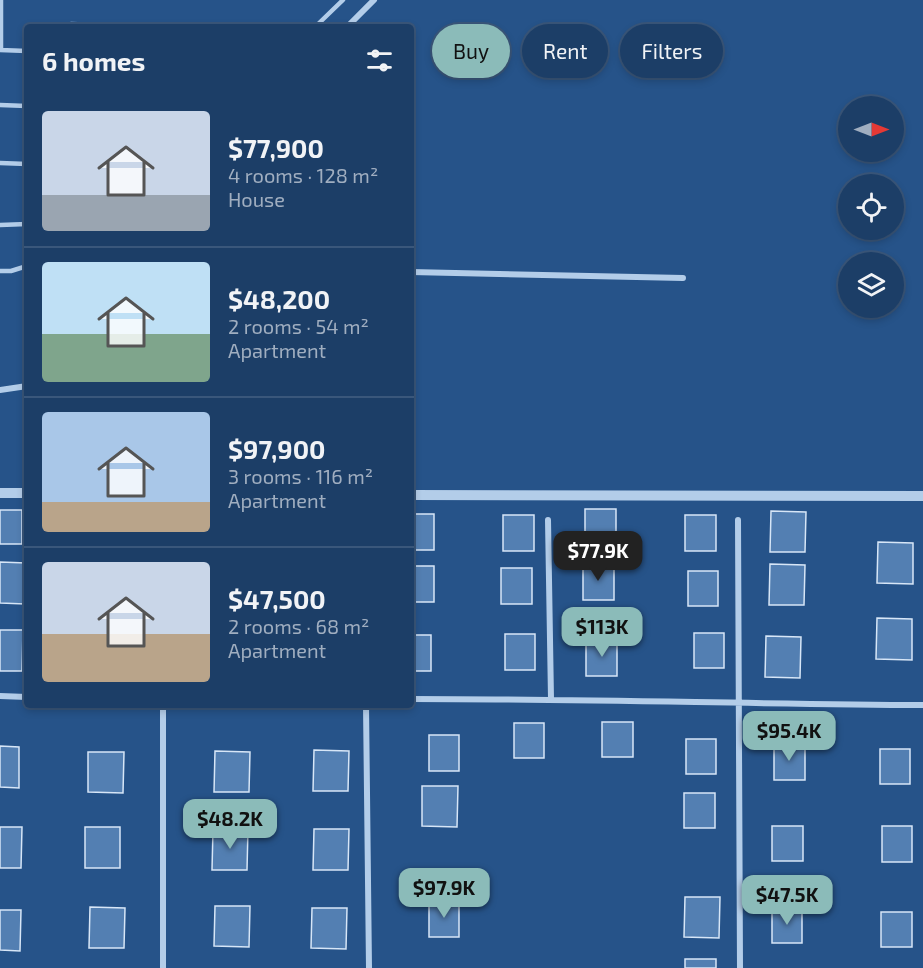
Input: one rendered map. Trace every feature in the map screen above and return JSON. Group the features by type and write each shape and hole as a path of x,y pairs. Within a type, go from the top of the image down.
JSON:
{"street":[{"path":"350,24 374,0"},
{"path":"414,272 683,278"},
{"path":"0,390 24,386"},
{"path":"0,493 24,494"},
{"path":"414,495 923,496"},
{"path":"548,520 551,699"},
{"path":"738,520 740,968"},
{"path":"0,696 24,696"},
{"path":"414,699 923,705"},
{"path":"162,708 163,968"},
{"path":"366,708 369,968"}],"lane":[{"path":"1,0 0,50 24,51"},
{"path":"318,24 343,0"},
{"path":"0,105 24,106"},
{"path":"0,164 24,164"},
{"path":"0,225 24,224"},
{"path":"0,271 11,271 24,267"}],"building":[{"path":"585,509 616,509 616,545 585,545"},
{"path":"0,510 22,510 22,544 0,544"},
{"path":"771,511 806,512 805,552 770,552"},
{"path":"414,514 434,514 434,550 414,550"},
{"path":"503,515 534,515 534,551 503,551"},
{"path":"685,515 716,515 716,551 685,551"},
{"path":"878,542 913,543 913,584 877,583"},
{"path":"0,562 24,563 24,604 0,603"},
{"path":"583,564 614,564 614,600 583,600"},
{"path":"770,564 805,565 804,605 769,605"},
{"path":"414,566 434,566 434,602 414,602"},
{"path":"501,568 532,568 532,604 501,604"},
{"path":"688,571 718,571 718,606 688,606"},
{"path":"877,618 912,619 912,660 876,659"},
{"path":"0,630 23,630 22,671 0,671"},
{"path":"694,633 724,633 724,668 694,668"},
{"path":"505,634 535,634 535,670 505,670"},
{"path":"414,635 431,635 431,671 414,671"},
{"path":"766,636 801,637 800,678 765,677"},
{"path":"586,640 617,640 617,676 586,676"},
{"path":"602,722 633,722 633,757 602,757"},
{"path":"514,723 544,723 544,758 514,758"},
{"path":"429,735 459,735 459,771 429,771"},
{"path":"686,739 716,739 716,774 686,774"},
{"path":"774,745 805,745 805,780 774,780"},
{"path":"0,746 19,747 19,788 0,787"},
{"path":"880,749 910,749 910,784 880,784"},
{"path":"314,750 349,751 348,791 313,791"},
{"path":"215,751 250,752 249,792 214,792"},
{"path":"88,752 124,752 123,793 88,792"},
{"path":"422,786 458,786 457,827 422,826"},
{"path":"684,793 715,793 715,828 684,828"},
{"path":"772,826 803,826 803,861 772,861"},
{"path":"882,826 912,826 912,862 882,862"},
{"path":"0,827 22,827 21,868 0,868"},
{"path":"85,827 120,827 120,868 85,868"},
{"path":"213,829 248,829 247,870 212,870"},
{"path":"314,829 349,829 348,870 313,870"},
{"path":"685,897 720,897 719,938 684,937"},
{"path":"429,901 459,901 459,937 429,937"},
{"path":"215,906 250,906 249,947 214,946"},
{"path":"90,907 125,908 124,948 89,948"},
{"path":"312,908 347,908 346,949 311,948"},
{"path":"772,908 802,908 802,943 772,943"},
{"path":"0,910 21,910 20,951 0,950"},
{"path":"881,912 912,912 912,947 881,947"},
{"path":"685,959 716,959 716,968 685,968"}]}
